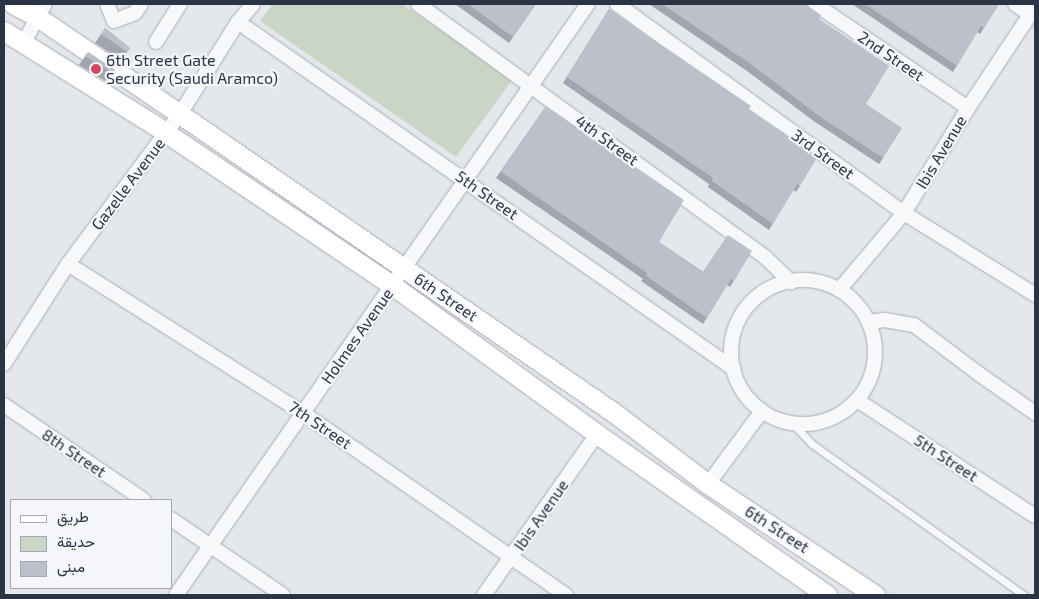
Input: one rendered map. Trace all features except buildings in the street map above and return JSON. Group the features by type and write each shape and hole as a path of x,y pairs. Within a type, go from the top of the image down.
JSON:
{"main road":[{"name":"6th Street","path":"13,4 40,10 180,114 614,412 708,484 875,595"},
{"name":"6th Street","path":"4,32 24,42 166,133 392,285 597,434 827,595"}],"street":[{"path":"107,4 114,21 135,13 141,4"},
{"path":"156,42 180,4"},
{"name":"Gazelle Avenue","path":"4,364 68,264 180,114 238,22 253,4"},
{"name":"4th Street","path":"418,4 532,85 766,258 791,282"},
{"name":"Holmes Avenue","path":"176,595 588,4"},
{"name":"3rd Street","path":"617,4 904,213 1035,295"},
{"name":"2nd Street","path":"815,4 968,108"},
{"path":"1015,4 1033,11"},
{"path":"24,42 40,10"},
{"name":"Ibis Avenue","path":"839,290 904,213 968,108 1033,11"},
{"name":"5th Street","path":"238,22 466,180 687,338 734,369"},
{"name":"7th Street","path":"68,264 303,413 566,595"},
{"path":"814,281 839,290 853,301 868,322 874,340 874,364 868,384 857,400 846,410 827,420 801,424 782,421 762,411 746,396 734,369 733,343 735,332 745,311 765,292 791,282 814,281"},
{"path":"868,322 885,320 914,325 1035,413"},
{"name":"5th Street","path":"857,400 1035,516"},
{"name":"8th Street","path":"4,405 143,499"},
{"path":"708,484 762,411"},
{"name":"Ibis Avenue","path":"484,595 597,434"},
{"path":"172,520 283,595"}],"lane":[{"path":"801,424 792,423 812,444 1024,595"}],"green space":[{"path":"273,4 402,4 513,79 456,157 260,21"}],"place":[{"name":"6th Street Gate Security (Saudi Aramco)","path":"96,69"}]}
